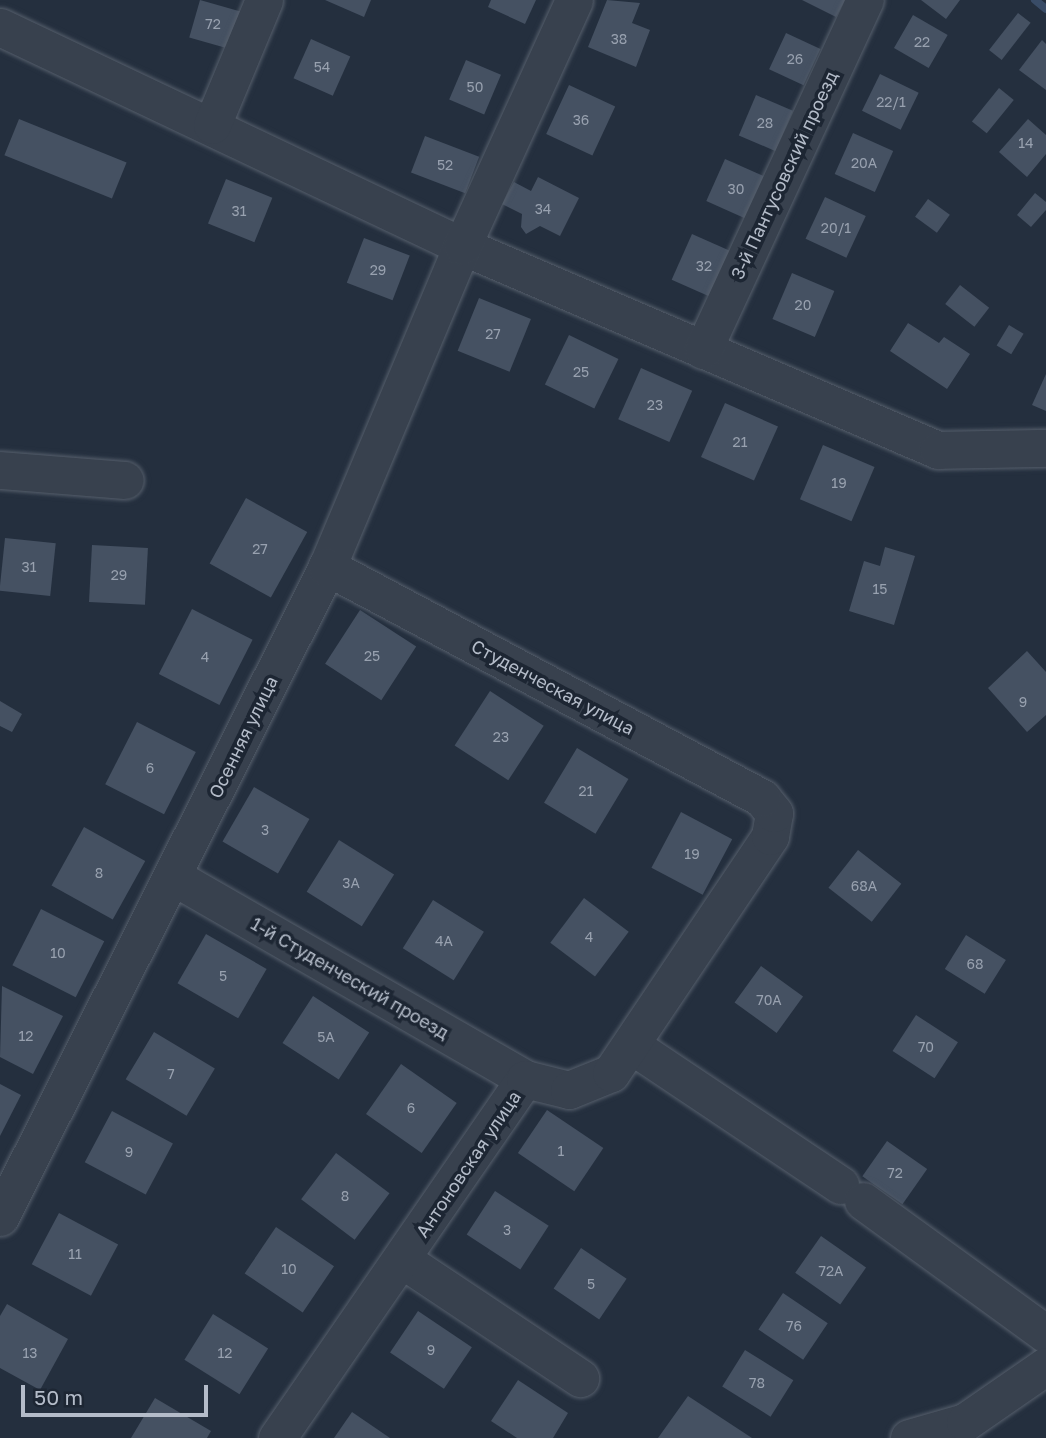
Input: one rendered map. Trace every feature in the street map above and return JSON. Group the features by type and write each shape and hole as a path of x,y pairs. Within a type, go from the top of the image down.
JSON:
{"street":[{"path":"212,125 264,0"},
{"path":"462,246 574,0"},
{"name":"3-й Пантусовский проезд","path":"703,350 865,0"},
{"path":"0,27 212,125 462,246 938,450 1046,448"},
{"name":"Осенняя улица","path":"0,1217 174,877 327,567 462,246"},
{"path":"0,470 125,480"},
{"name":"Студенческая улица","path":"327,567 762,798 774,813"},
{"name":"Антоновская улица","path":"277,1438 404,1259 525,1079 569,1090 611,1073 770,836 774,813"},
{"name":"1-й Студенческий проезд","path":"174,877 525,1079"},
{"path":"631,1045 851,1193 1046,1334"},
{"path":"404,1259 580,1378"},
{"path":"909,1438 965,1422 1046,1366"}],"building":[{"path":"200,0 241,12 231,49 189,37"},
{"path":"325,0 371,0 364,17"},
{"path":"491,0 536,0 525,24 488,7"},
{"path":"607,0 640,3 632,23 650,30 636,67 588,47"},
{"path":"802,0 845,0 836,17"},
{"path":"921,0 960,0 946,19"},
{"path":"1018,13 1031,23 1002,60 989,50"},
{"path":"913,15 948,35 929,68 894,48"},
{"path":"786,33 820,49 804,85 769,69"},
{"path":"311,39 350,56 333,96 294,78"},
{"path":"1042,40 1046,44 1046,90 1019,70"},
{"path":"466,60 501,75 484,114 449,100"},
{"path":"880,74 919,93 901,130 862,111"},
{"path":"569,85 615,107 592,155 546,134"},
{"path":"999,88 1014,100 987,133 972,121"},
{"path":"756,95 793,111 776,151 739,136"},
{"path":"19,119 127,162 112,199 4,155"},
{"path":"1028,119 1046,135 1046,154 1027,177 999,152"},
{"path":"853,133 893,151 875,192 835,174"},
{"path":"425,136 479,157 465,193 411,172"},
{"path":"725,159 765,177 746,219 706,201"},
{"path":"538,177 579,198 560,236 540,226 526,234 521,227 522,214 502,204 514,182 531,191"},
{"path":"226,179 272,198 254,242 208,224"},
{"path":"1035,193 1046,202 1046,210 1031,227 1017,215"},
{"path":"825,197 866,216 846,258 806,239"},
{"path":"928,199 950,215 937,233 915,217"},
{"path":"692,234 735,253 715,299 672,280"},
{"path":"364,238 410,256 393,300 347,283"},
{"path":"792,273 834,291 815,337 772,319"},
{"path":"960,285 989,308 974,327 945,304"},
{"path":"479,298 531,319 510,372 458,351"},
{"path":"908,323 939,343 944,337 970,354 947,389 890,351"},
{"path":"1009,325 1024,334 1011,354 997,346"},
{"path":"569,335 618,359 594,409 545,384"},
{"path":"641,368 692,391 669,442 618,419"},
{"path":"1046,374 1046,411 1032,405"},
{"path":"725,403 778,427 754,480 701,457"},
{"path":"823,445 875,467 851,521 800,499"},
{"path":"246,498 307,532 271,598 210,564"},
{"path":"5,538 56,543 50,596 0,591"},
{"path":"92,545 148,548 145,605 89,602"},
{"path":"885,547 915,556 894,625 849,611 864,561 880,566"},
{"path":"192,609 253,640 219,705 159,674"},
{"path":"360,610 416,646 381,700 325,664"},
{"path":"1027,651 1046,672 1046,715 1027,732 988,688"},
{"path":"490,691 544,726 508,780 455,746"},
{"path":"0,701 22,714 12,732 0,726"},
{"path":"137,722 196,752 164,814 105,784"},
{"path":"577,748 628,779 595,834 544,803"},
{"path":"254,787 309,819 278,874 222,842"},
{"path":"681,812 732,839 703,895 651,868"},
{"path":"84,827 145,861 113,920 52,886"},
{"path":"339,840 394,874 362,926 307,892"},
{"path":"858,850 901,884 872,922 828,888"},
{"path":"584,898 629,932 595,976 550,943"},
{"path":"433,900 484,932 454,980 403,948"},
{"path":"41,909 104,941 76,997 12,965"},
{"path":"206,934 267,969 238,1018 178,983"},
{"path":"966,935 1006,960 985,994 945,969"},
{"path":"761,966 803,997 777,1033 735,1002"},
{"path":"2,986 63,1016 33,1074 0,1057"},
{"path":"313,996 369,1032 339,1079 283,1043"},
{"path":"916,1015 958,1042 935,1078 893,1051"},
{"path":"154,1032 215,1069 187,1116 126,1079"},
{"path":"401,1064 457,1103 422,1153 366,1114"},
{"path":"0,1084 21,1095 0,1136"},
{"path":"547,1110 603,1148 574,1191 518,1153"},
{"path":"112,1111 173,1143 146,1195 85,1162"},
{"path":"887,1141 927,1169 902,1204 862,1176"},
{"path":"336,1153 390,1193 355,1240 301,1199"},
{"path":"495,1191 549,1226 520,1269 467,1235"},
{"path":"59,1213 118,1244 91,1296 32,1264"},
{"path":"276,1227 334,1266 303,1313 245,1273"},
{"path":"821,1236 866,1268 840,1304 795,1273"},
{"path":"581,1248 627,1279 599,1319 554,1289"},
{"path":"783,1293 828,1323 803,1360 758,1329"},
{"path":"7,1304 68,1339 40,1390 0,1368 0,1316"},
{"path":"418,1311 472,1347 444,1389 390,1352"},
{"path":"213,1314 268,1348 240,1394 184,1360"},
{"path":"745,1350 793,1380 771,1417 722,1386"},
{"path":"518,1380 568,1413 553,1438 517,1438 491,1421"},
{"path":"688,1396 752,1438 658,1438"},
{"path":"155,1398 211,1431 207,1438 131,1438"},
{"path":"352,1412 390,1438 334,1438"}],"waterway":[{"path":"1035,0 1046,9"}]}
